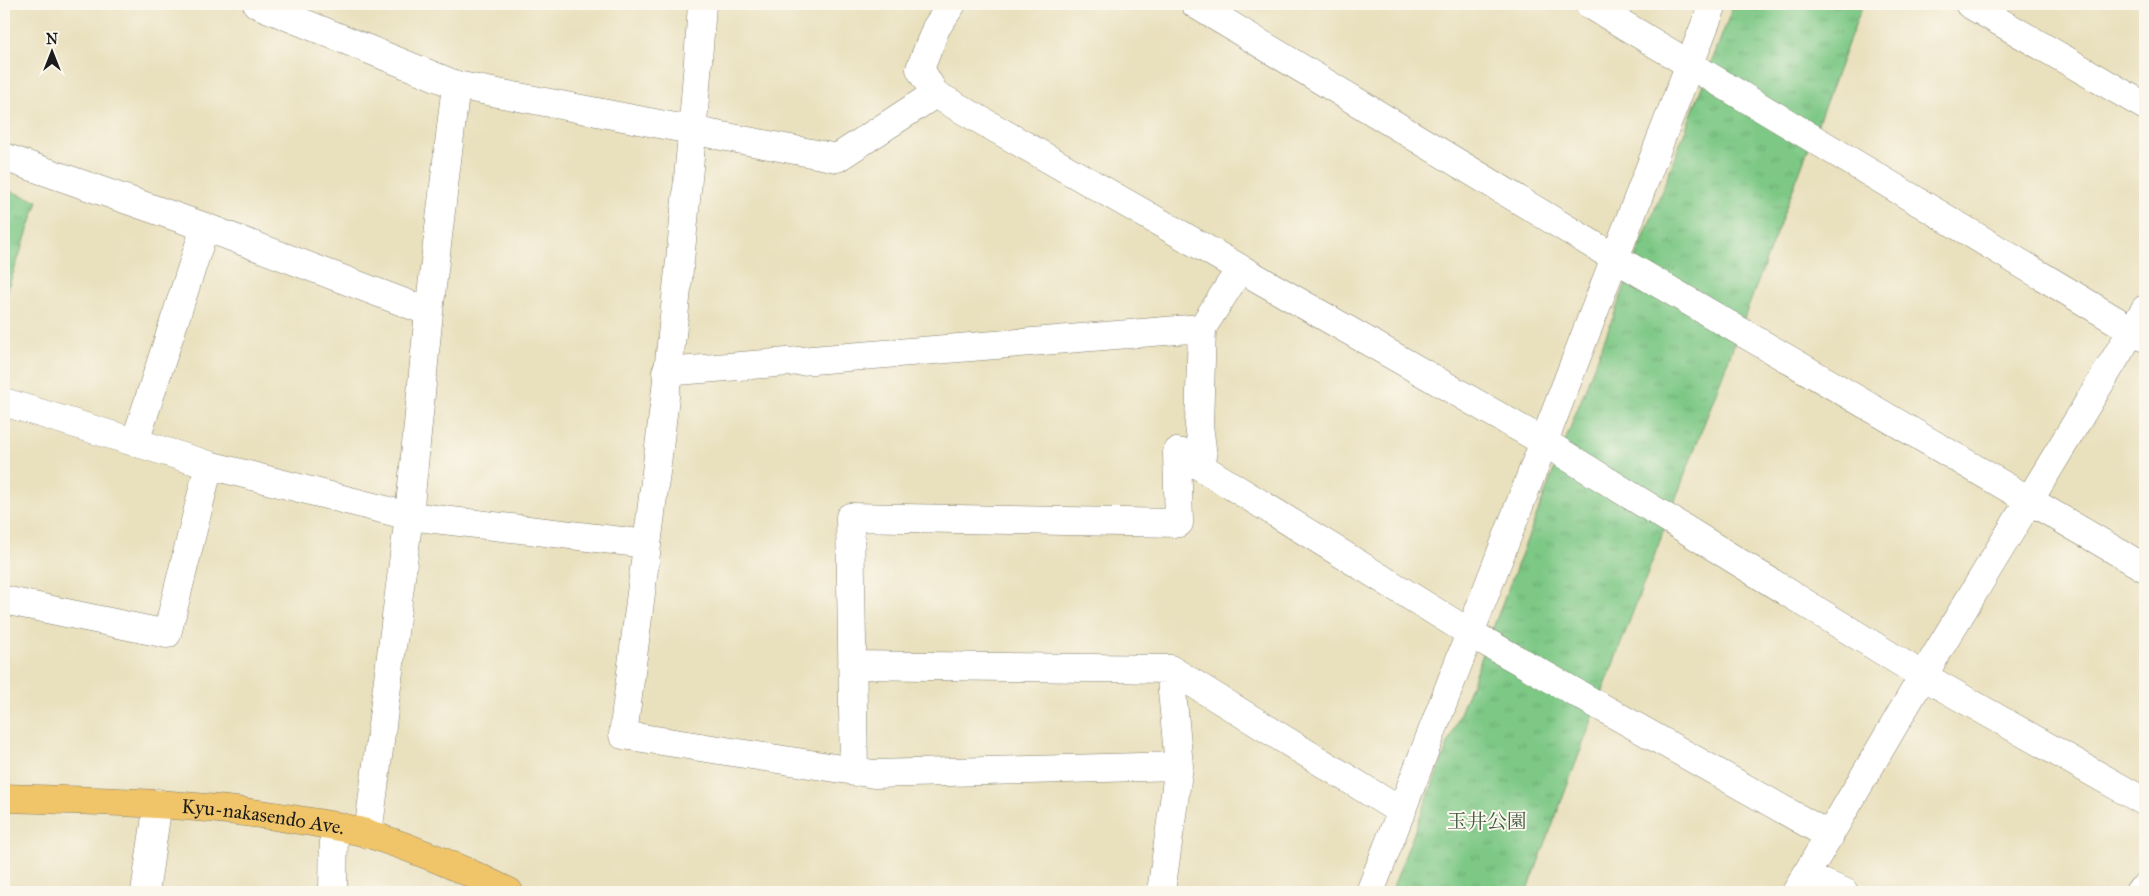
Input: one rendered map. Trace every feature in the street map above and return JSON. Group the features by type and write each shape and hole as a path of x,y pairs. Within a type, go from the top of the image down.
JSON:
{"main road":[{"name":"Kyu-nakasendo Ave.","path":"4,798 158,803 256,813 334,827 368,834 454,865 509,892"}],"street":[{"path":"257,4 456,85 837,158 935,94"},
{"path":"702,4 694,130 647,544 622,735 874,774 1179,766"},
{"path":"952,4 936,28 920,69 935,94 1544,442 1923,676 2145,802"},
{"path":"1195,4 1615,258 2145,568"},
{"path":"1588,4 2141,326 2030,499 1801,884 1844,892"},
{"path":"1370,892 1713,4"},
{"path":"1969,4 2145,106"},
{"path":"368,834 408,516 429,312 456,85"},
{"path":"4,157 205,227 429,312"},
{"path":"135,442 205,227"},
{"path":"1177,452 1204,456 1199,425 1202,328 1240,268"},
{"path":"666,372 1202,328"},
{"path":"4,402 210,466 408,516 647,544"},
{"path":"1177,452 1470,633 1830,836"},
{"path":"854,772 850,517 1179,523 1177,452"},
{"path":"4,600 167,634 210,466"},
{"path":"852,665 1170,670 1402,812"},
{"path":"1161,892 1179,766 1170,670"},
{"path":"145,892 158,803"},
{"path":"333,892 334,827"},
{"path":"2139,892 2145,887"}],"green space":[{"name":"玉井公園","path":"1734,4 1863,4 1527,892 1391,892"},
{"path":"4,189 38,201 4,300"}]}
